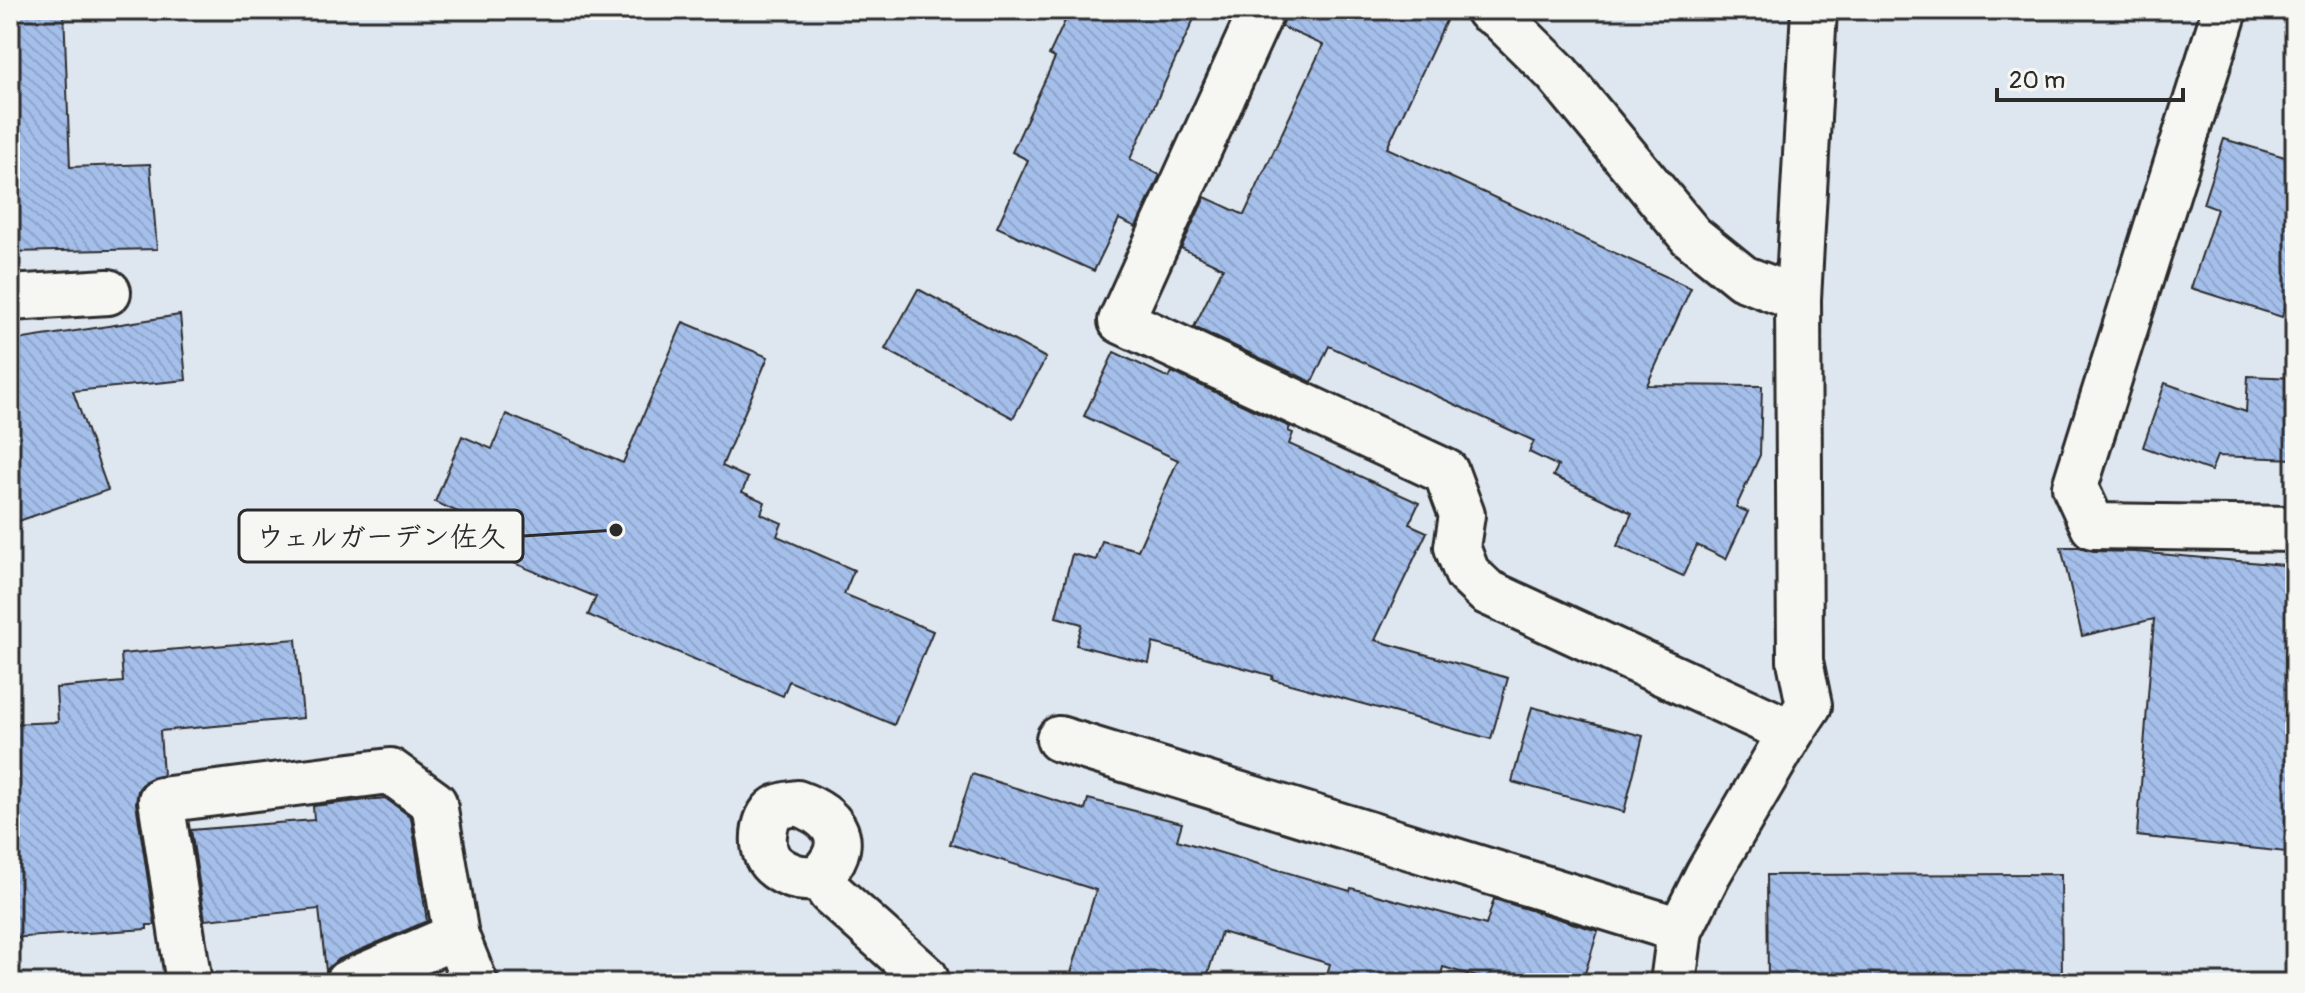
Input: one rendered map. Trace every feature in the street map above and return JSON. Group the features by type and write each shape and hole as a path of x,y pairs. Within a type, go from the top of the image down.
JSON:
{"street":[{"path":"1262,10 1121,321 1446,472 1462,515 1457,547 1467,573 1487,592 1791,732"},
{"path":"1488,10 1499,16 1556,72 1691,236 1743,278 1798,299"},
{"path":"1673,983 1680,930 1708,874 1809,705 1800,661 1798,299 1814,10"},
{"path":"2225,10 2075,487 2093,526 2295,529"},
{"path":"10,298 108,292"},
{"path":"1059,739 1680,930"},
{"path":"189,983 161,800 390,771 434,803 456,936 475,983"},
{"path":"821,876 830,892 925,977 925,983"},
{"path":"347,983 456,936"}],"building":[{"path":"10,10 64,10 70,167 150,164 157,249 10,252"},
{"path":"1070,10 1198,10 1130,159 1160,175 1136,227 1119,219 1094,271 997,227 1028,160 1012,152 1055,58 1049,55"},
{"path":"1287,10 1451,10 1387,148 1691,288 1647,385 1762,386 1760,455 1736,507 1748,512 1726,559 1697,545 1683,576 1617,546 1632,513 1553,476 1558,466 1529,452 1534,441 1329,346 1312,382 1194,327 1223,268 1181,248 1205,197 1244,215 1323,45 1282,27"},
{"path":"2224,139 2295,160 2295,276 2282,317 2191,288 2217,209 2203,204"},
{"path":"918,289 1046,358 1013,418 885,349"},
{"path":"180,315 186,380 73,391 108,490 10,524 10,341"},
{"path":"683,322 768,357 722,466 748,478 742,492 765,502 761,514 782,523 777,536 854,570 844,594 933,631 894,725 789,681 783,696 588,615 596,597 449,536 458,512 435,502 462,436 492,449 506,414 623,463"},
{"path":"1114,352 1169,378 1172,372 1290,427 1288,431 1293,433 1289,444 1419,503 1409,524 1427,532 1375,640 1508,678 1491,739 1153,643 1149,663 1076,645 1082,624 1056,617 1072,554 1096,560 1102,541 1138,550 1178,460 1084,416"},
{"path":"2248,376 2295,378 2295,459 2217,456 2211,471 2143,447 2165,383 2246,412"},
{"path":"2061,547 2295,566 2295,853 2137,836 2154,619 2082,636"},
{"path":"296,639 303,718 160,731 163,775 145,781 138,790 136,803 155,925 147,925 147,929 10,938 10,724 58,722 56,688 123,682 121,654"},
{"path":"1532,707 1643,736 1624,812 1512,782"},
{"path":"972,774 1085,810 1088,799 1182,823 1177,840 1350,891 1351,888 1486,925 1494,899 1598,931 1582,983 1498,983 1443,967 1439,983 1361,983 1327,974 1330,964 1221,932 1205,983 1068,983 1096,890 950,844"},
{"path":"385,798 411,817 427,921 337,960 326,971 319,909 205,920 191,830 314,820 313,806"},
{"path":"2061,874 2062,983 1768,983 1767,875"}],"place":[{"name":"ウェルガーデン佐久","path":"616,530"}]}
